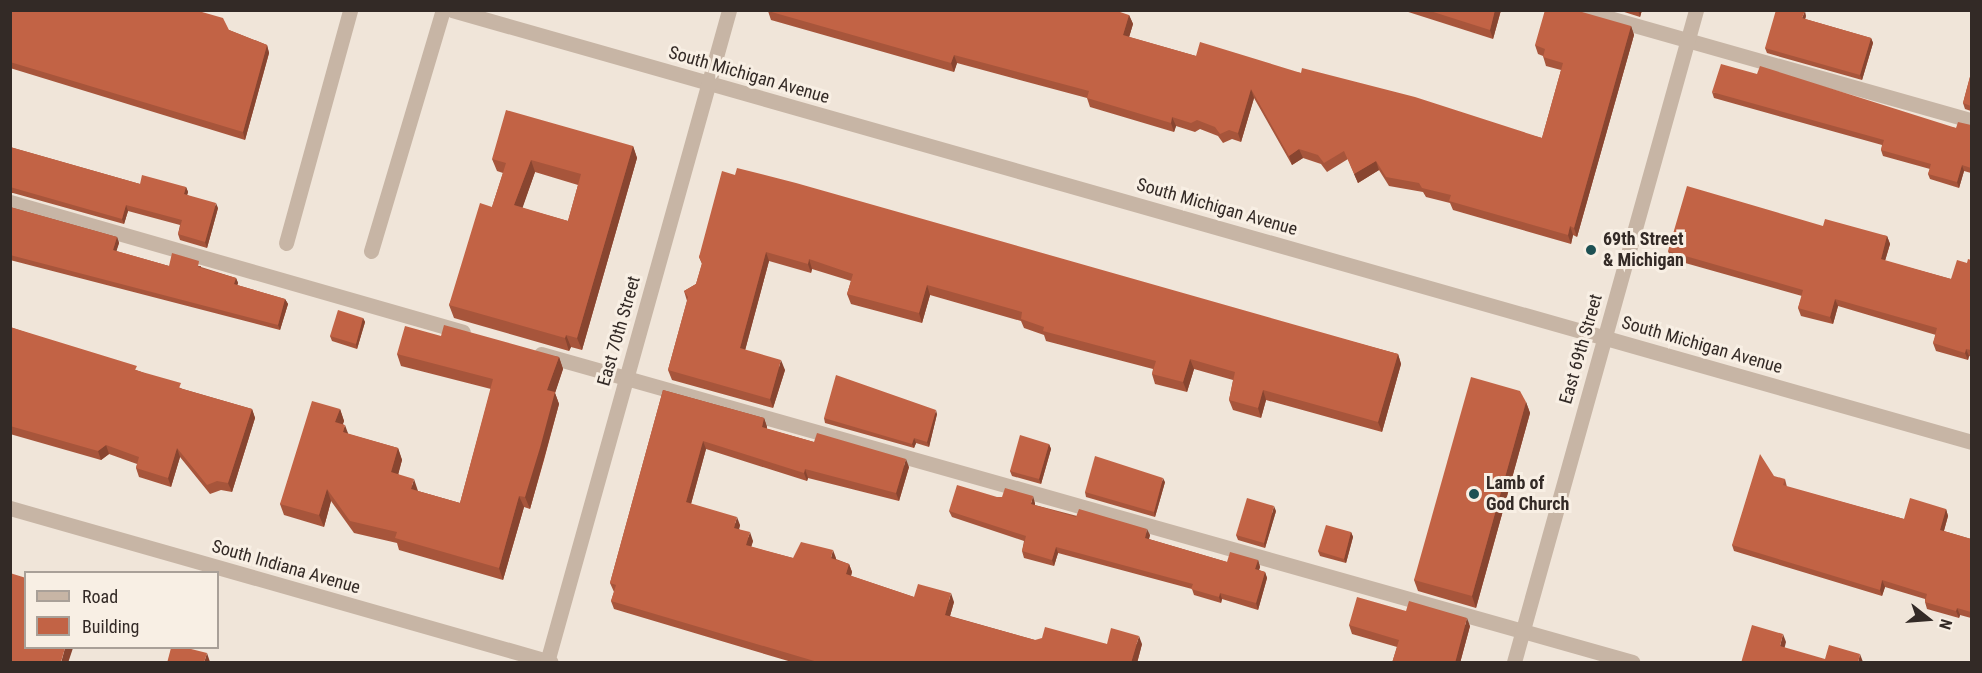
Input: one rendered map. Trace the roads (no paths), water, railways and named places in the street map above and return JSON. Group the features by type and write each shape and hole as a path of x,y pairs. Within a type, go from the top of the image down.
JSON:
{"street":[{"path":"286,243 350,10"},
{"path":"371,251 443,10"},
{"name":"South Michigan Avenue","path":"452,10 1971,442"},
{"name":"East 70th Street","path":"549,662 729,10"},
{"path":"1581,10 1971,121"},
{"name":"East 69th Street","path":"1514,663 1696,10"},
{"path":"10,202 480,336"},
{"path":"525,349 1632,663"},
{"name":"South Indiana Avenue","path":"10,508 549,662"}],"place":[{"name":"69th Street & Michigan","path":"1591,250"},
{"name":"Lamb of God Church","path":"1474,494"}]}
